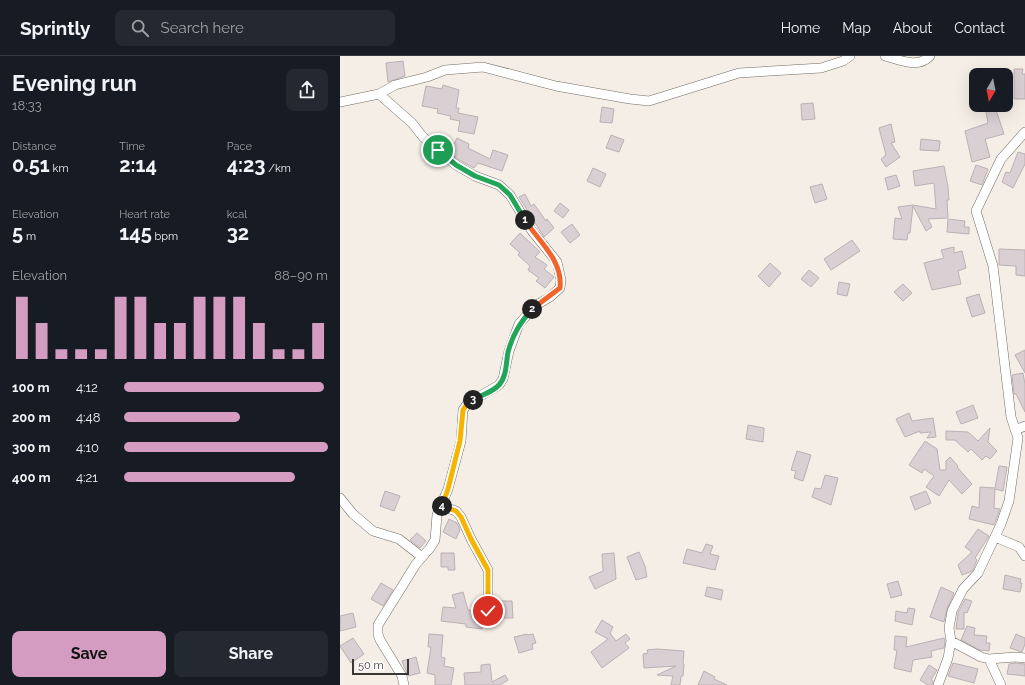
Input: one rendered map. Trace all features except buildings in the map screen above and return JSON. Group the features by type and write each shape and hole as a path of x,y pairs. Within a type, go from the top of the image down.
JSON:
{"street":[{"path":"340,102 379,94 395,85 427,77 445,70 483,67 556,86 630,100 649,101 739,73 821,68 843,61 850,56"},
{"path":"885,56 914,63 921,63 930,56"},
{"path":"379,94 412,123 423,137 456,165 475,176 499,185 510,195 532,231 557,262 561,280 560,288 550,297 535,306 519,324 508,351 503,379 499,385 468,403 463,410 460,441 448,489 437,515 435,540 396,595 378,625 380,640 402,676 404,685"},
{"path":"938,685 948,658 951,641 949,628 952,611 962,589 978,573 995,537 1009,501 1018,438 1011,417 993,266 976,211 1001,159 1025,132"},
{"path":"1016,430 1025,426"},
{"path":"340,498 354,514 373,530 399,539 422,557"},
{"path":"441,506 456,511 461,517 488,570 488,611"},
{"path":"995,537 1019,547 1025,556"},
{"path":"951,641 981,657 989,659 1015,657 1025,658"},
{"path":"989,659 1001,685"}],"route":[{"path":"438,150 456,165 475,176 499,185 510,195 532,231 557,262 561,280 560,288 550,297 535,306 519,324 508,351 506,368 503,379 499,385 493,390 468,403 463,410 460,441 448,489 441,506 456,511 461,517 478,554 488,570 488,611"}]}
